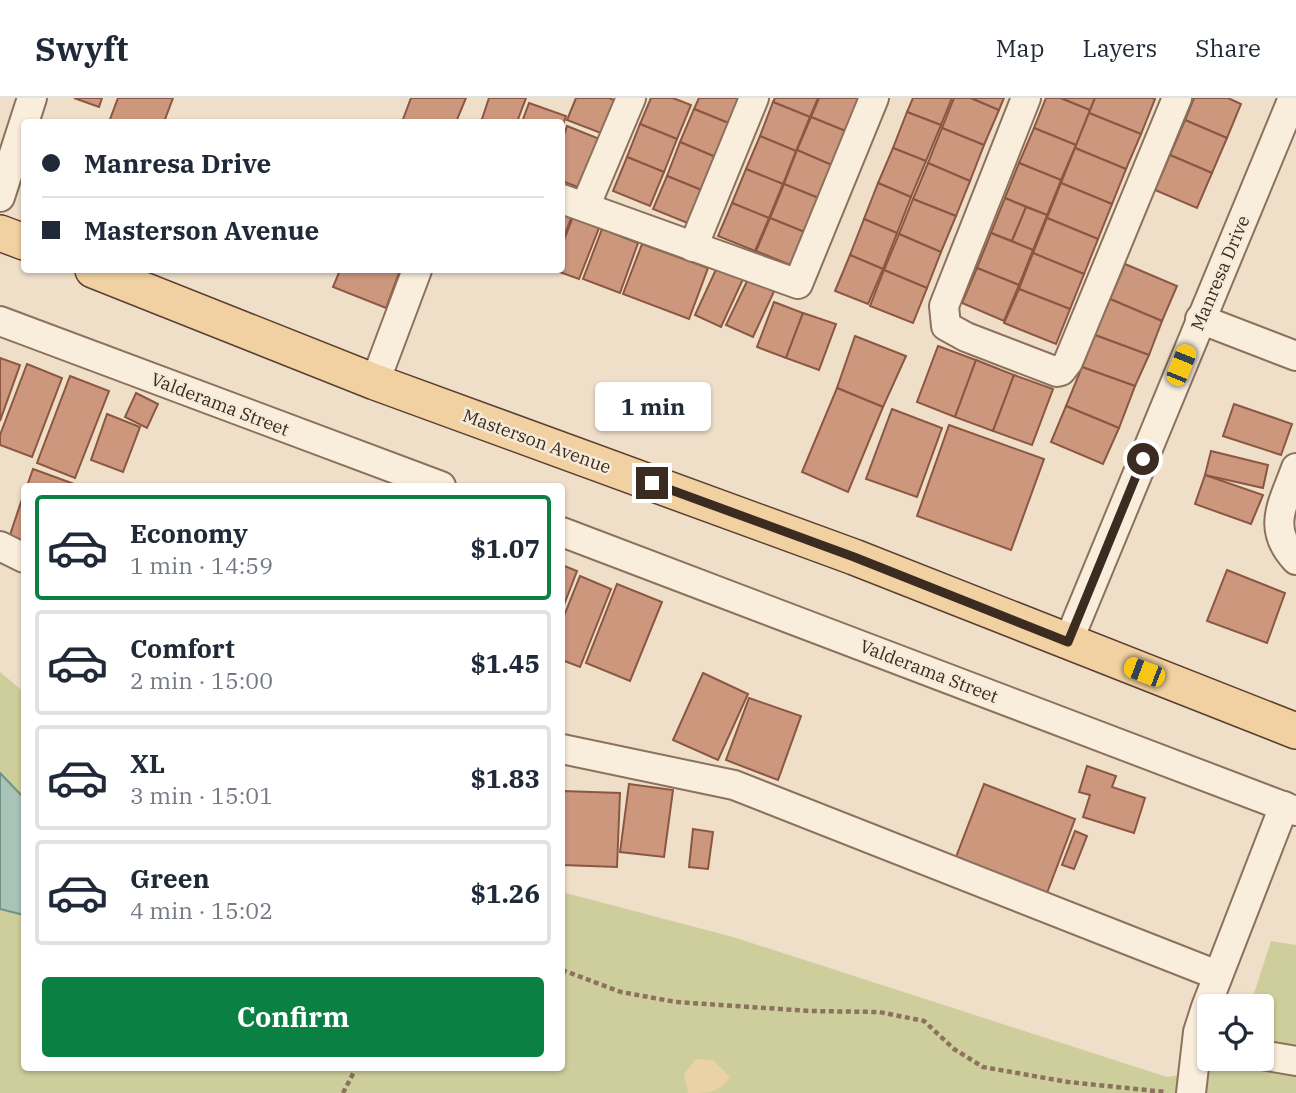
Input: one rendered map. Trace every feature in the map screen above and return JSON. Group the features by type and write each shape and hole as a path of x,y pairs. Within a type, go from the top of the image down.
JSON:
{"main road":[{"path":"0,233 21,241"},
{"name":"Masterson Avenue","path":"101,273 375,382 841,552 1296,731"}],"street":[{"path":"25,119 32,98"},
{"path":"631,98 573,203 798,285 874,98"},
{"path":"693,247 754,98"},
{"path":"1026,98 944,306 946,326 1057,373 1068,362 1177,98"},
{"name":"Manresa Drive","path":"1068,642 1293,98"},
{"path":"0,197 21,132"},
{"path":"375,382 416,273"},
{"path":"1200,319 1296,356"},
{"name":"Valderama Street","path":"0,321 433,483"},
{"path":"1296,468 1278,517 1279,535 1287,551 1296,560"},
{"name":"Valderama Street","path":"565,533 1290,808"},
{"path":"0,546 21,556"},
{"path":"565,750 734,785 1217,975"},
{"path":"1210,994 1290,808"},
{"path":"1274,1057 1296,1061"},
{"path":"1191,1093 1197,1068"}],"path":[{"path":"565,971 621,992 676,1002 810,1011 879,1012 924,1021 954,1049 983,1067 1068,1082 1191,1093"},
{"path":"343,1093 354,1071"}],"green space":[{"path":"0,672 21,690 21,1071 565,1071 565,893 733,937 1167,1077 1205,1071 1274,1071 1274,994 1254,994 1271,941 1296,945 1296,1093 0,1093"}],"sand":[{"path":"696,1059 713,1060 730,1077 713,1091 688,1093 684,1074"}],"shaded area":[{"path":"0,773 21,795 21,914 0,909"}],"building":[{"path":"74,98 102,98 99,107"},
{"path":"118,98 173,98 165,119 110,119"},
{"path":"411,98 466,98 457,119 403,119"},
{"path":"489,98 526,98 518,119 482,119"},
{"path":"576,98 609,98 619,102 606,135 567,120"},
{"path":"651,98 673,98 691,105 677,139 640,124"},
{"path":"699,98 742,98 731,124 694,109"},
{"path":"775,98 818,98 810,117 773,102"},
{"path":"819,98 860,98 848,132 811,117"},
{"path":"913,98 952,98 941,125 907,112"},
{"path":"954,98 971,98 999,110 984,145 942,128"},
{"path":"971,98 1004,98 999,110"},
{"path":"1046,98 1061,98 1090,110 1076,145 1034,128"},
{"path":"1061,98 1095,98 1090,110"},
{"path":"1095,98 1155,99 1141,134 1089,113"},
{"path":"1194,98 1228,98 1241,104 1227,138 1185,120"},
{"path":"773,102 810,117 796,151 760,136"},
{"path":"529,103 566,116 565,119 523,119"},
{"path":"694,109 731,124 718,158 680,142"},
{"path":"907,112 941,125 926,161 893,148"},
{"path":"1089,113 1141,134 1126,169 1075,148"},
{"path":"811,117 848,132 834,166 797,150"},
{"path":"1185,120 1227,138 1212,173 1170,155"},
{"path":"640,124 677,139 664,172 627,157"},
{"path":"567,126 602,140 583,189 565,182"},
{"path":"942,128 984,145 970,181 928,163"},
{"path":"1034,128 1076,145 1061,180 1019,163"},
{"path":"760,136 796,151 783,184 746,169"},
{"path":"680,142 718,158 704,191 667,176"},
{"path":"893,148 926,161 911,197 878,183"},
{"path":"1075,148 1126,169 1112,204 1061,183"},
{"path":"797,150 834,166 821,199 784,184"},
{"path":"1170,155 1212,173 1197,208 1155,190"},
{"path":"627,157 664,172 650,206 613,191"},
{"path":"928,163 970,181 956,216 913,199"},
{"path":"1019,163 1061,180 1047,215 1005,198"},
{"path":"746,169 783,184 769,218 732,203"},
{"path":"667,176 704,191 690,224 653,209"},
{"path":"878,183 911,197 897,233 864,219"},
{"path":"1061,183 1112,204 1098,239 1047,218"},
{"path":"784,184 821,199 807,233 770,218"},
{"path":"1005,198 1026,207 1012,241 991,233"},
{"path":"913,199 956,216 941,252 899,234"},
{"path":"732,203 769,218 755,251 718,236"},
{"path":"1026,207 1047,215 1033,250 1012,241"},
{"path":"565,215 571,218 565,235"},
{"path":"573,217 599,228 579,279 562,273 565,273 565,237"},
{"path":"770,218 807,233 793,266 756,251"},
{"path":"1047,218 1098,239 1084,274 1033,253"},
{"path":"864,219 897,233 883,269 850,255"},
{"path":"602,229 638,243 620,293 583,279"},
{"path":"991,233 1033,250 1019,285 977,268"},
{"path":"899,234 941,252 927,288 884,270"},
{"path":"642,244 708,268 689,319 623,294"},
{"path":"1033,253 1084,274 1070,309 1019,289"},
{"path":"850,255 883,269 868,304 835,291"},
{"path":"1125,264 1177,286 1162,321 1110,299"},
{"path":"718,265 744,277 721,327 695,315"},
{"path":"977,268 1019,285 1004,321 962,303"},
{"path":"884,270 927,288 913,323 870,306"},
{"path":"339,273 399,273 386,308 333,287"},
{"path":"750,275 776,287 753,337 726,325"},
{"path":"1019,289 1070,309 1056,344 1004,323"},
{"path":"1110,299 1162,321 1149,355 1095,335"},
{"path":"774,302 803,313 786,358 757,347"},
{"path":"803,313 836,324 819,370 786,358"},
{"path":"1095,335 1149,355 1135,386 1082,367"},
{"path":"855,336 906,356 883,407 837,388"},
{"path":"938,346 976,360 955,417 917,402"},
{"path":"0,358 20,365 0,421"},
{"path":"976,360 1014,375 993,431 955,417"},
{"path":"27,364 62,378 32,457 0,445 0,435"},
{"path":"1082,367 1135,386 1119,428 1066,406"},
{"path":"1014,375 1053,389 1032,445 993,431"},
{"path":"70,376 109,391 75,478 37,463"},
{"path":"837,388 883,407 848,492 802,472"},
{"path":"136,393 158,404 147,428 125,417"},
{"path":"1234,404 1292,424 1281,455 1223,436"},
{"path":"1066,406 1119,428 1103,464 1051,442"},
{"path":"892,409 942,428 917,497 866,479"},
{"path":"107,414 140,427 123,472 91,460"},
{"path":"949,425 1044,459 1011,550 917,516"},
{"path":"1211,451 1268,465 1263,488 1205,475"},
{"path":"33,469 72,483 28,483"},
{"path":"1205,475 1263,495 1251,524 1195,504"},
{"path":"21,502 21,546 8,541"},
{"path":"565,566 577,571 565,602"},
{"path":"1227,570 1285,593 1267,643 1207,621"},
{"path":"580,576 611,589 580,667 565,661 565,614"},
{"path":"617,584 662,602 630,681 586,663"},
{"path":"703,673 748,694 718,760 673,740"},
{"path":"749,698 801,716 778,780 726,760"},
{"path":"1087,766 1116,776 1112,787 1145,798 1134,833 1083,817 1090,795 1079,792"},
{"path":"629,784 673,790 664,857 620,852"},
{"path":"984,784 1075,819 1047,893 956,857"},
{"path":"565,791 620,793 617,867 565,865"},
{"path":"693,829 713,832 708,869 689,867"},
{"path":"1075,831 1087,836 1074,869 1062,865"}],"route":[{"path":"652,483 854,557 1068,642 1143,459"}]}
